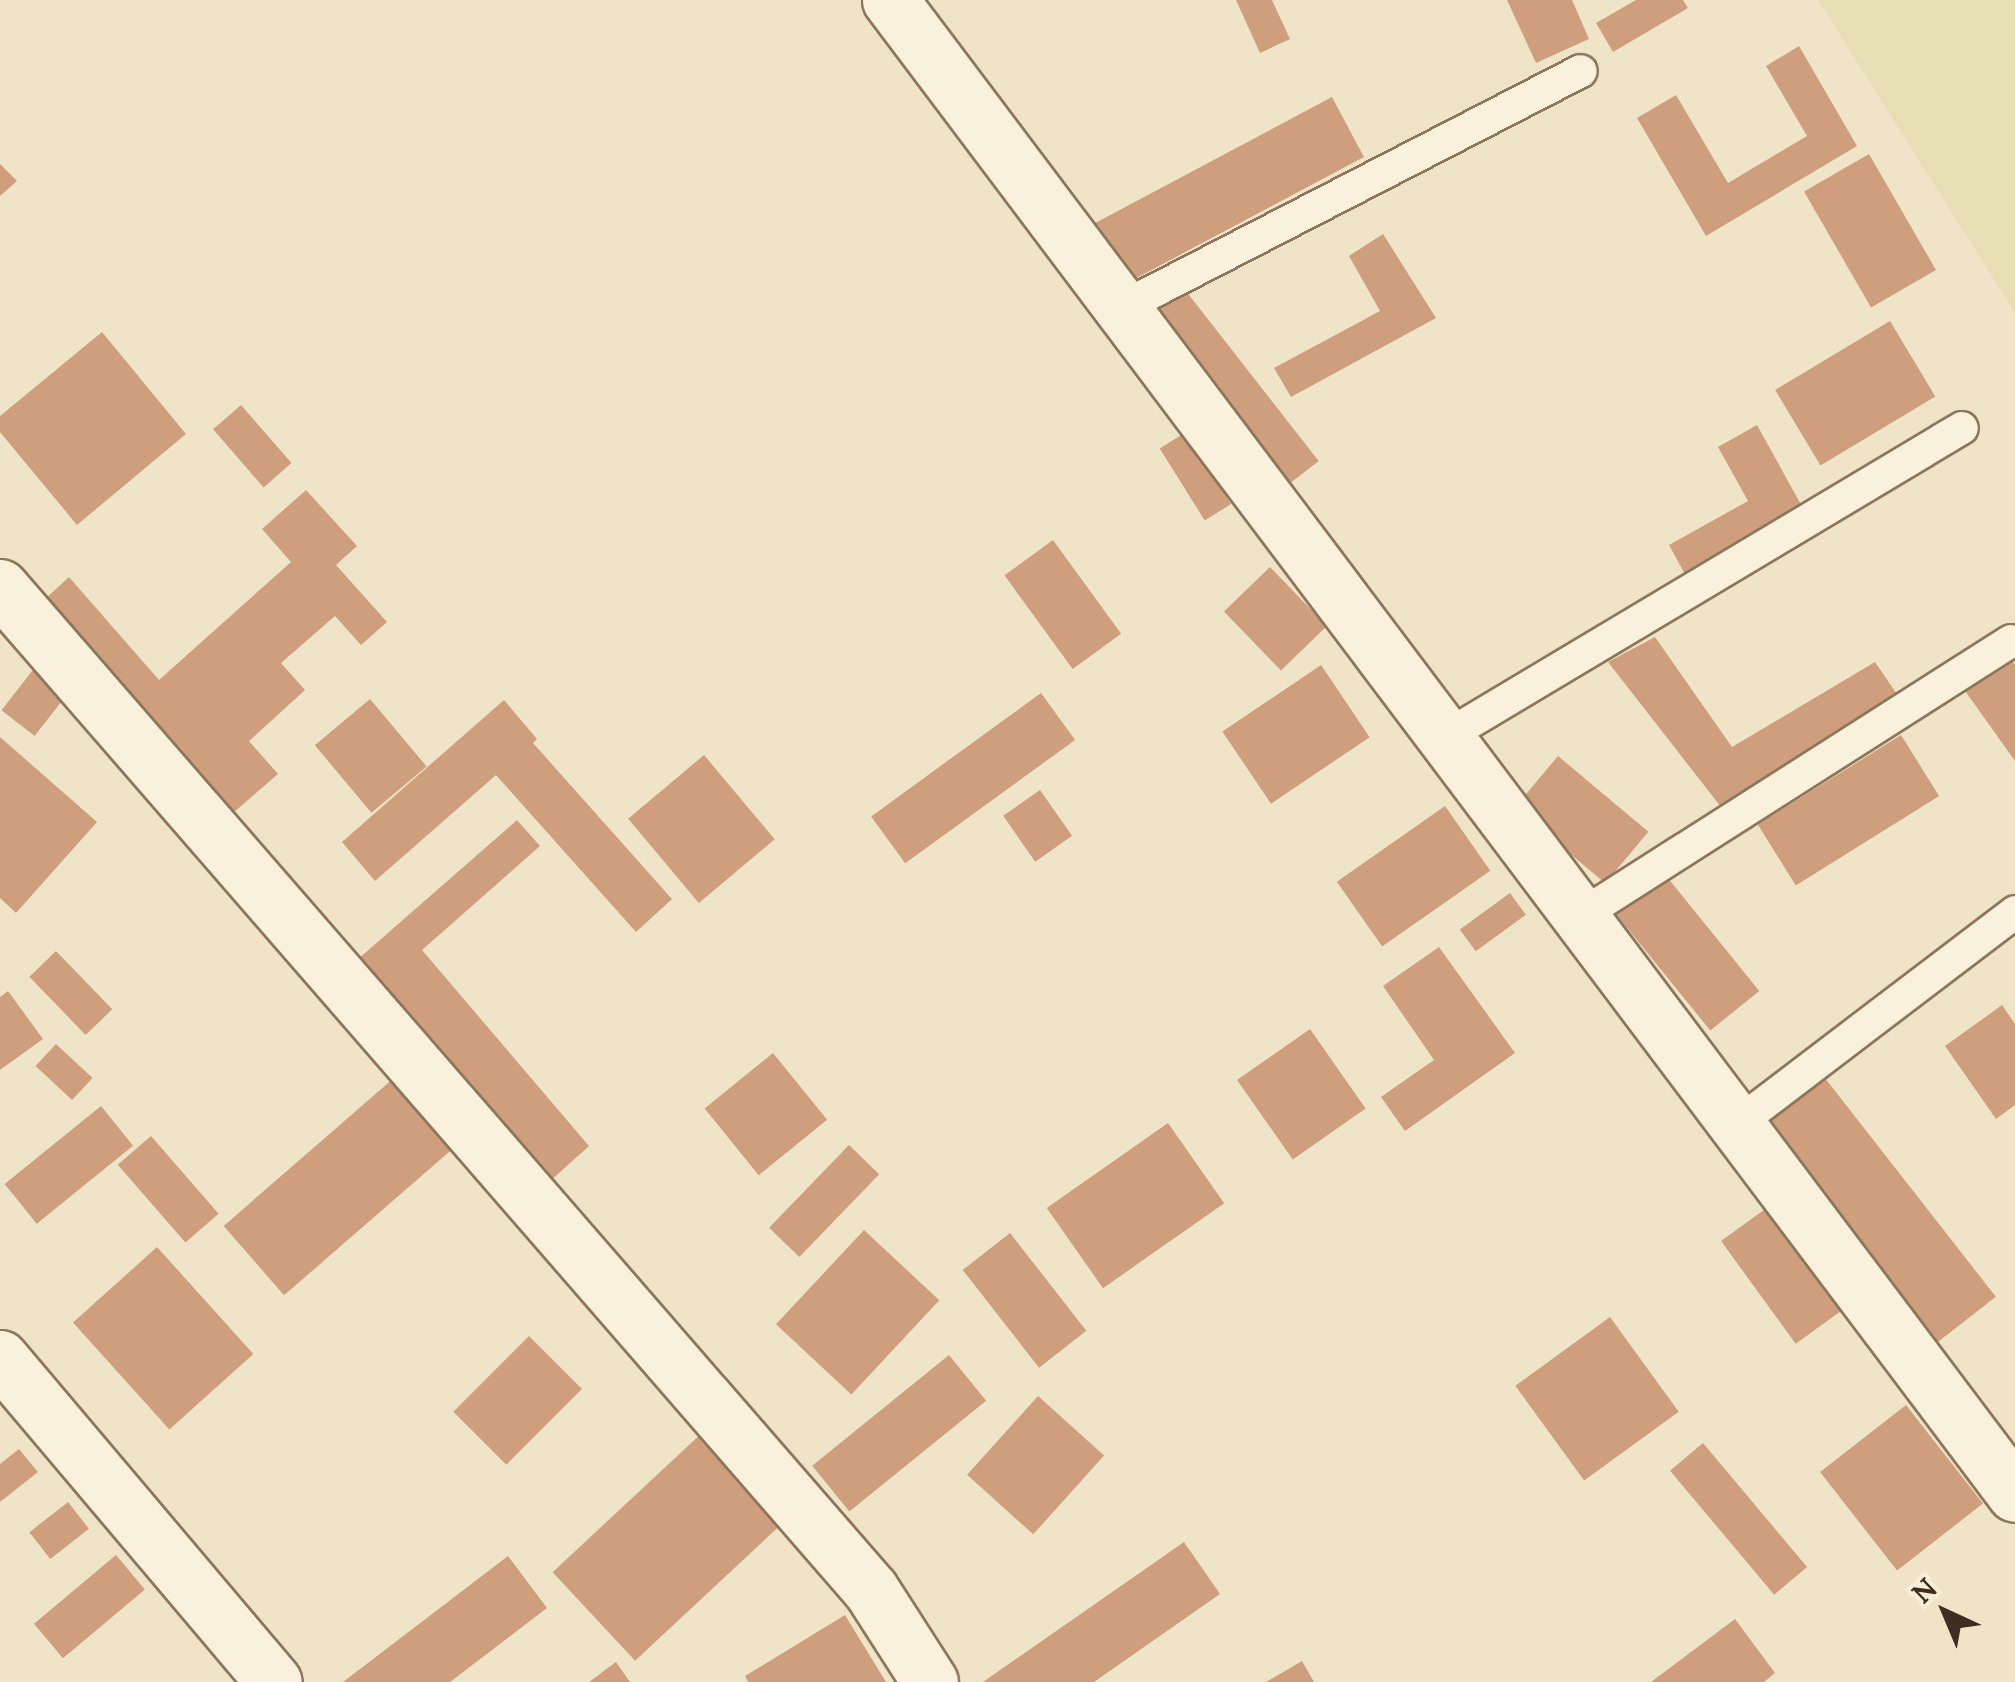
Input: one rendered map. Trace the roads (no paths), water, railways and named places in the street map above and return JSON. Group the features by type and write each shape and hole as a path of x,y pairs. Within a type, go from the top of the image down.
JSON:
{"street":[{"path":"890,0 2015,1494"},
{"path":"0,587 870,1590 930,1682"},
{"path":"0,1358 274,1682"}],"lane":[{"path":"1121,308 1582,70"},
{"path":"1446,738 1962,428"},
{"path":"1580,916 2011,641"},
{"path":"1736,1124 2015,912"}]}
